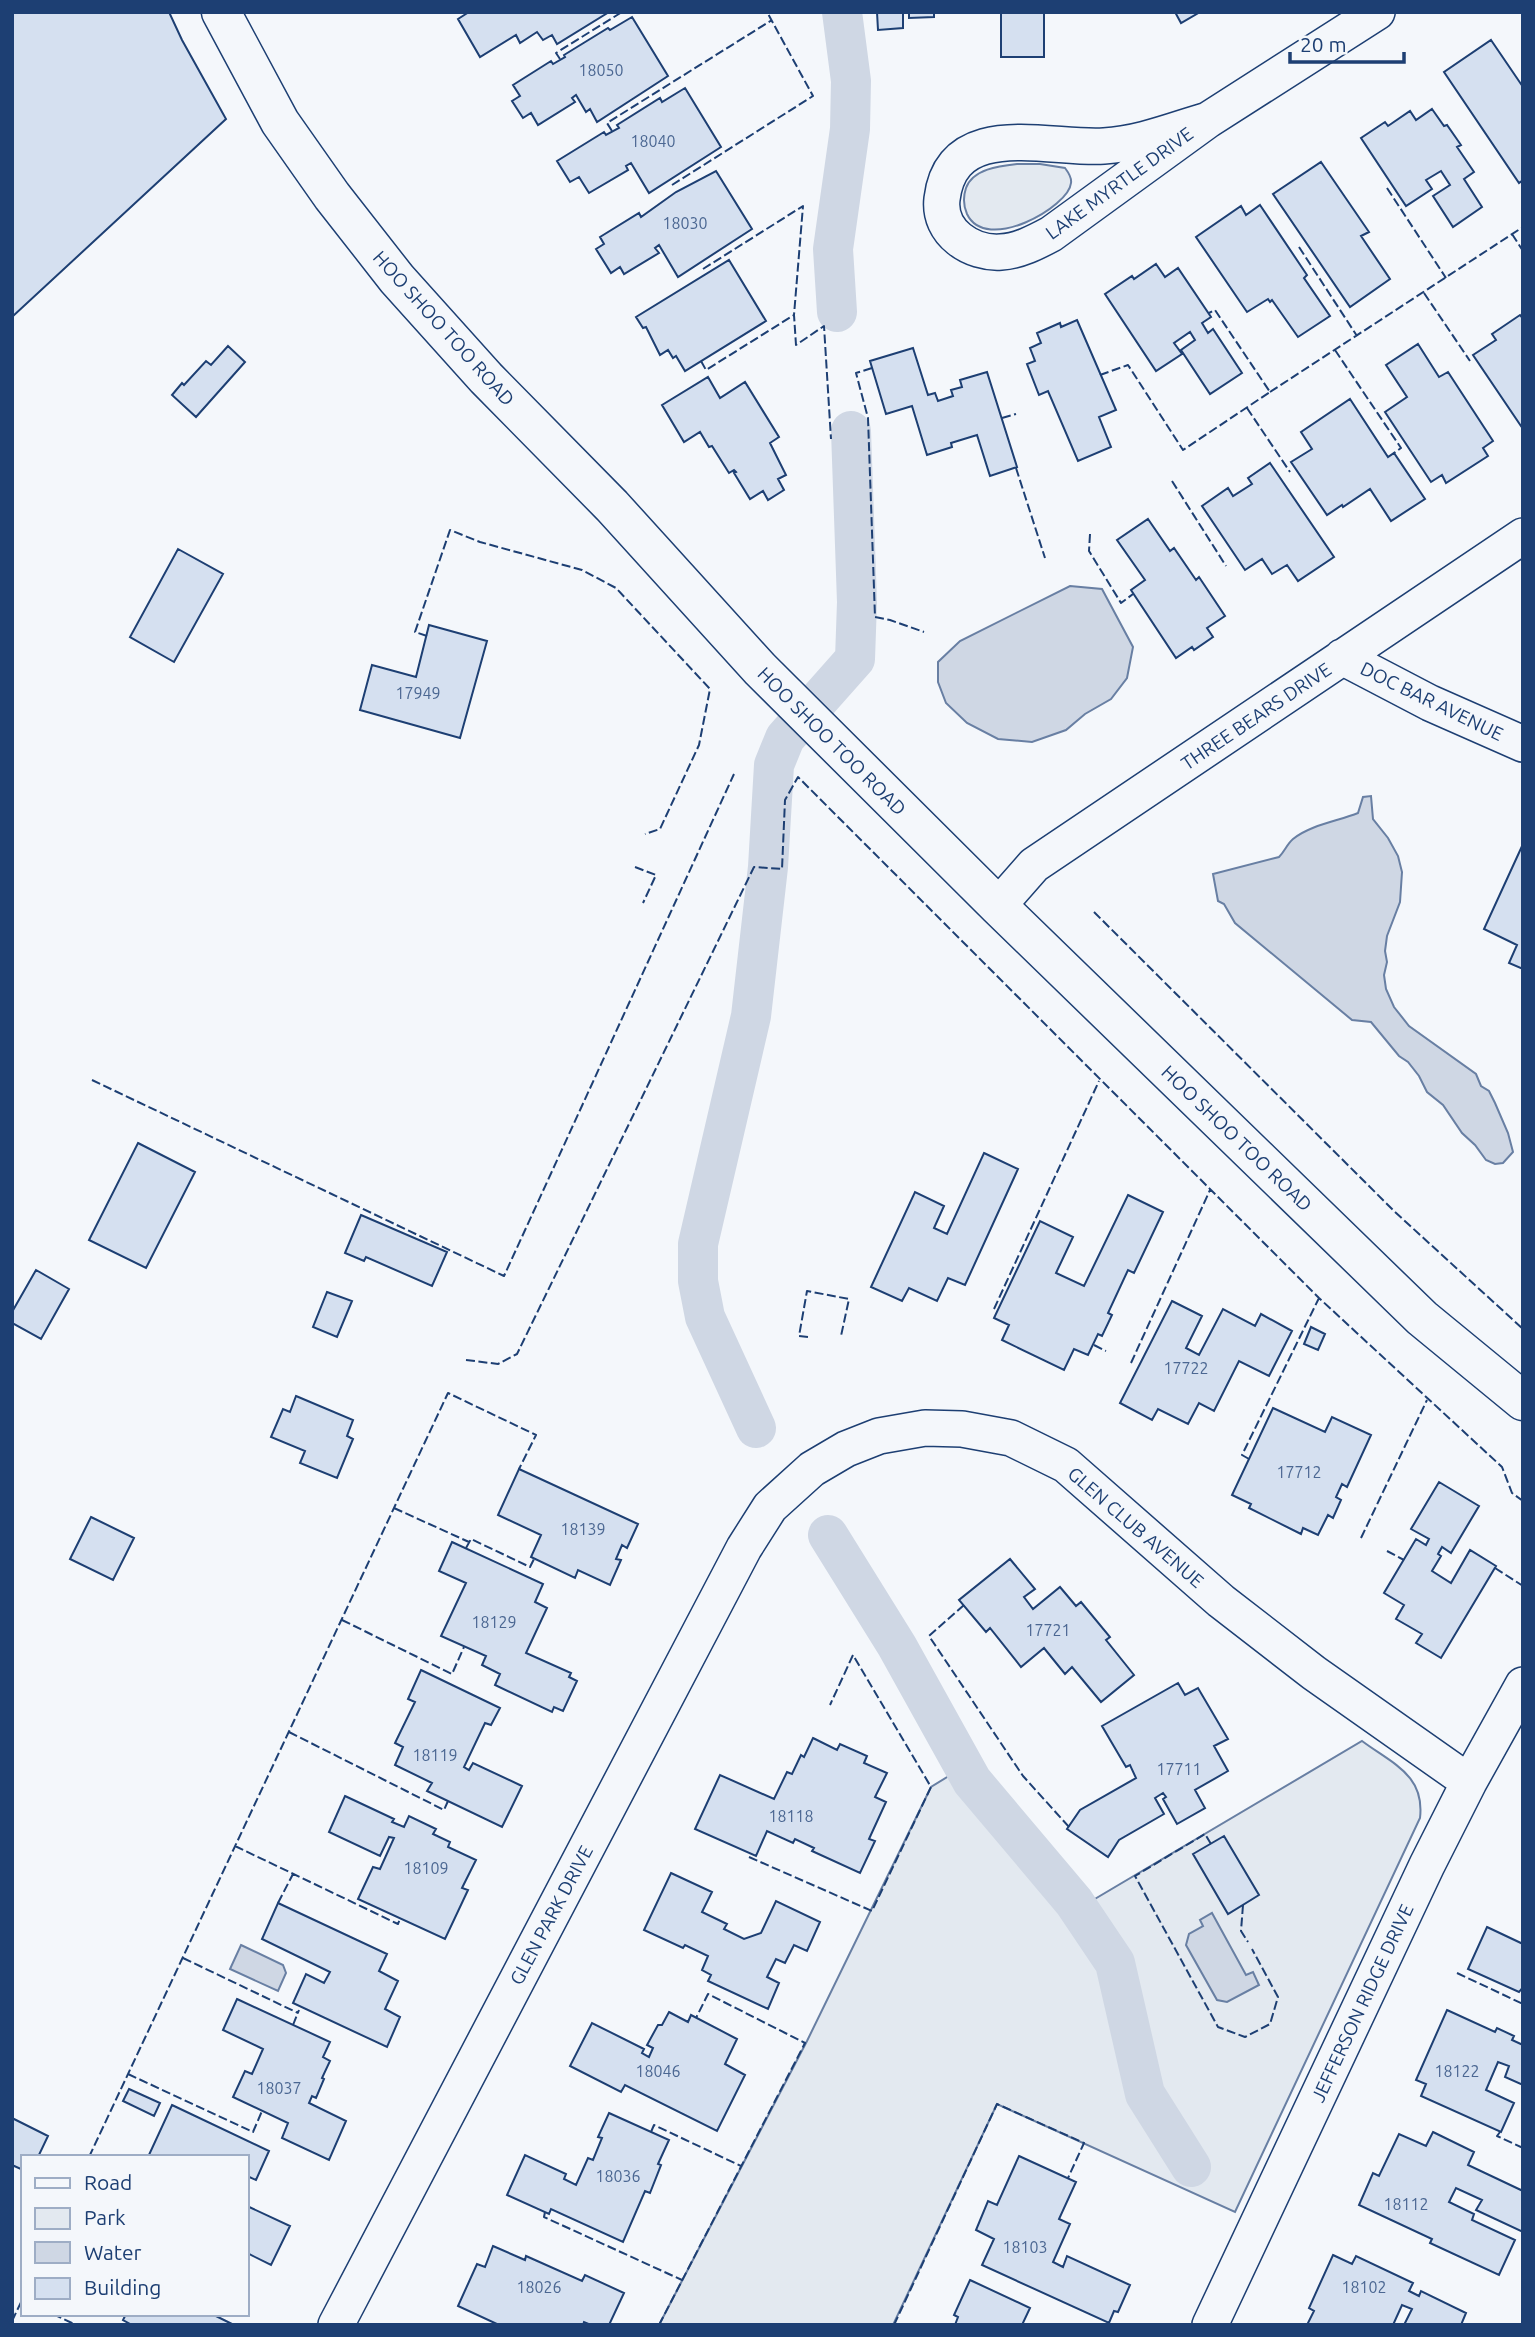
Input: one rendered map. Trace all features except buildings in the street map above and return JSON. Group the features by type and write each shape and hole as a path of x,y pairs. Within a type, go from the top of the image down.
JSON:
{"street":[{"name":"HOO SHOO TOO ROAD","path":"221,12 280,122 332,196 397,279 486,378 612,506 787,696 998,906 1422,1318 1523,1401"},
{"name":"LAKE MYRTLE DRIVE","path":"1208,120 1134,142 1105,146 1074,146 1035,141 994,143 974,150 952,171 942,200 943,216 952,232 965,245 982,251 1002,253 1028,246 1051,234 1208,120 1371,14"},
{"name":"THREE BEARS DRIVE","path":"998,906 1034,865 1523,536"},
{"name":"DOC BAR AVENUE","path":"1342,657 1430,703 1523,744"},
{"name":"GLEN CLUB AVENUE","path":"770,1507 812,1469 879,1436 925,1428 962,1429 1011,1438 1066,1465 1221,1601 1314,1673 1469,1782"},
{"name":"GLEN PARK DRIVE","path":"336,2325 695,1640 744,1548 770,1507"},
{"name":"JEFFERSON RIDGE DRIVE","path":"1210,2325 1376,1970 1469,1782 1523,1685"}],"green space":[{"path":"1017,164 1065,168 1071,181 1067,193 1057,204 1025,223 991,229 977,225 967,214 964,204 969,182 987,170"},
{"path":"1362,1741 1395,1764 1412,1781 1420,1803 1420,1818 1235,2212 997,2104 893,2325 659,2325 807,2041 931,1787 952,1774 1066,1916"}],"water":[{"path":"1070,586 1102,589 1133,647 1127,678 1111,699 1085,714 1066,730 1032,742 998,739 967,723 946,703 938,682 938,662 960,641"},
{"path":"1371,796 1373,819 1398,856 1402,872 1400,902 1387,936 1384,975 1386,989 1394,1007 1409,1026 1476,1074 1481,1086 1489,1091 1508,1133 1513,1152 1503,1163 1495,1164 1486,1160 1462,1133 1443,1105 1427,1092 1408,1062 1399,1056 1371,1022 1352,1020 1235,923 1224,904 1218,901 1213,874 1279,857 1300,834 1358,813 1363,797"},
{"path":"1212,1913 1246,1975 1253,1972 1259,1985 1227,2002 1217,2000 1186,1945 1189,1934 1203,1926 1200,1920"},
{"path":"241,1945 283,1965 286,1973 278,1991 230,1969"}],"waterway":[{"path":"837,312 833,249 850,129 851,81 842,12"},
{"path":"756,1428 705,1317 698,1281 698,1244 751,1016 768,867 774,765 785,738 855,659 857,602 851,431"},
{"path":"828,1535 897,1646 972,1781 1074,1902 1115,1963 1145,2094 1191,2167"}],"fence":[{"path":"560,59 556,53 622,12"},
{"path":"672,185 813,96 767,12"},
{"path":"612,131 607,123 772,20"},
{"path":"1387,188 1446,278"},
{"path":"703,269 803,206 794,315 796,345 824,326 831,439"},
{"path":"1270,392 1523,227"},
{"path":"1512,234 1523,251"},
{"path":"1299,247 1357,336"},
{"path":"1424,293 1470,361"},
{"path":"1100,375 1128,365 1183,450 1270,392 1215,310 1209,313"},
{"path":"701,361 706,370 794,315"},
{"path":"1335,350 1401,448 1394,453"},
{"path":"872,368 856,373 868,418 875,617 924,632"},
{"path":"1247,408 1290,472"},
{"path":"1002,418 1016,414"},
{"path":"1016,468 1045,558"},
{"path":"1172,481 1226,566"},
{"path":"427,636 415,632 450,530 480,542 582,570 616,588 710,689 699,745 660,829 645,834"},
{"path":"1090,534 1089,551 1121,603 1133,594"},
{"path":"92,1080 504,1276 734,774"},
{"path":"466,1360 498,1364 517,1354 754,867 782,869 785,800 798,777 1319,1298 1502,1467 1512,1493 1523,1501"},
{"path":"635,867 656,875 643,903"},
{"path":"1094,912 1395,1212 1523,1329"},
{"path":"994,1309 1099,1081"},
{"path":"1131,1363 1210,1190"},
{"path":"808,1337 799,1336 807,1291 849,1299 841,1336"},
{"path":"1249,1459 1242,1455 1319,1298"},
{"path":"1094,1345 1106,1351"},
{"path":"90,2155 448,1393 536,1435 519,1469"},
{"path":"1361,1538 1427,1400"},
{"path":"394,1508 469,1542"},
{"path":"466,1548 471,1539 530,1567 534,1559"},
{"path":"1387,1551 1404,1560"},
{"path":"1495,1568 1523,1586"},
{"path":"964,1605 929,1636 1023,1776 1069,1827"},
{"path":"342,1620 452,1674 464,1647"},
{"path":"749,1857 872,1911 931,1787 853,1655 830,1705"},
{"path":"289,1732 444,1810 448,1801"},
{"path":"1211,1844 1205,1834 1135,1876 1218,2027 1245,2037 1270,2024 1278,1997 1252,1949"},
{"path":"235,1846 398,1924 400,1919"},
{"path":"278,1903 293,1874"},
{"path":"1243,1905 1241,1931 1248,1942"},
{"path":"183,1958 298,2013"},
{"path":"1457,1973 1523,2004"},
{"path":"659,2325 805,2043 708,1994 696,2018"},
{"path":"293,2025 299,2010"},
{"path":"128,2074 253,2132 262,2111"},
{"path":"894,2325 997,2104 1084,2143 1068,2178"},
{"path":"651,2132 654,2125 741,2166"},
{"path":"1500,2132 1497,2136 1523,2148"},
{"path":"545,2212 544,2217 682,2280"},
{"path":"12,2321 21,2302"},
{"path":"57,2316 76,2325"}]}
